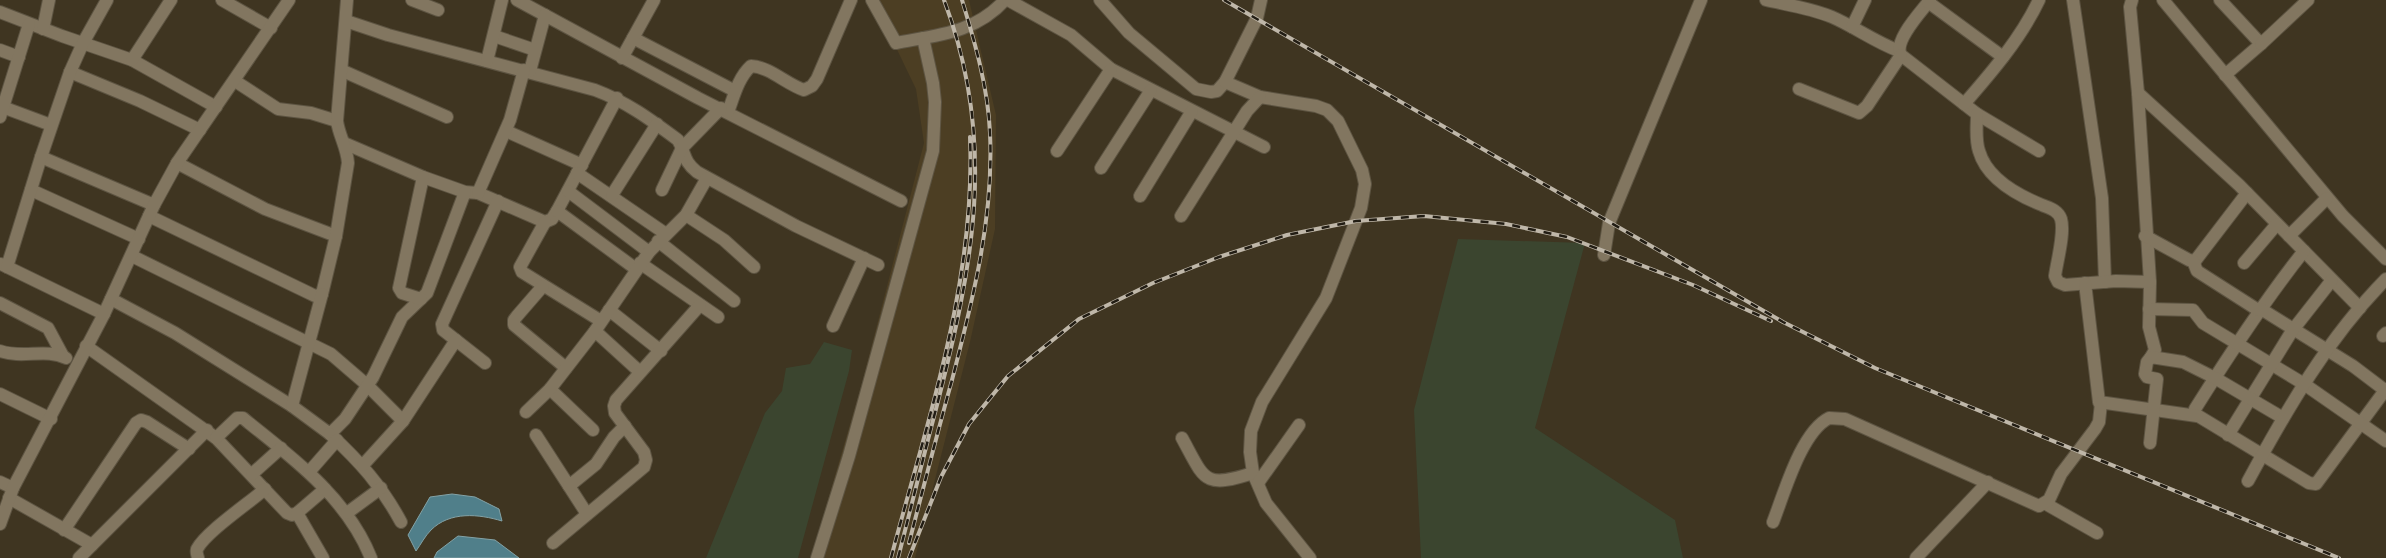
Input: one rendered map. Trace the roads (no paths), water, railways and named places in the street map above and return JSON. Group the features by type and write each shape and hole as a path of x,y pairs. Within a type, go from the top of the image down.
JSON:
{"street":[{"path":"43,29 49,0"},
{"path":"104,314 4,266 70,72 83,43 107,0"},
{"path":"132,60 172,0"},
{"path":"222,0 271,28"},
{"path":"0,524 11,493 51,419 86,346 104,314 152,210 177,163 235,81 289,0"},
{"path":"292,406 336,236 348,163 344,143 339,134 337,121 343,71 347,0"},
{"path":"412,0 438,10"},
{"path":"487,61 502,0"},
{"path":"517,0 622,58 901,201"},
{"path":"622,58 654,0"},
{"path":"662,190 682,148 724,110 745,71 751,66 758,66 795,87 804,90 812,86 817,79 851,0"},
{"path":"872,0 896,43 970,27 993,13 1006,0 1071,35 1111,69 1264,147"},
{"path":"1100,0 1129,33 1196,89 1211,92 1216,91 1225,82 1257,18 1261,0"},
{"path":"1604,255 1609,223 1701,0"},
{"path":"1766,0 1811,10 1852,27 1900,53 1978,114 2039,151"},
{"path":"1852,27 1865,0"},
{"path":"1964,104 2003,57 2039,0"},
{"path":"2074,0 2102,198 2105,282"},
{"path":"2132,0 2130,7 2138,93 2145,236 2150,282 2149,327 2155,350 2147,362 2145,374 2147,377 2157,379 2155,410 2150,443"},
{"path":"2163,0 2328,198 2386,259"},
{"path":"2225,74 2261,44 2308,0"},
{"path":"1799,89 1859,113 1867,106 1900,53 1902,39 1929,1 2003,57"},
{"path":"2225,2 2261,44"},
{"path":"0,12 29,24 132,60 216,107"},
{"path":"478,193 506,131 535,50 545,15"},
{"path":"346,21 388,35 527,71 617,98 657,124 678,140 682,148 685,161 697,172 796,226 878,265"},
{"path":"29,24 19,57 6,79 1,110 51,125"},
{"path":"494,36 535,50"},
{"path":"633,38 735,91"},
{"path":"817,558 848,456 933,151 935,102 934,83 923,38"},
{"path":"0,50 19,57"},
{"path":"1057,151 1111,69"},
{"path":"343,71 447,117"},
{"path":"70,72 140,101 200,130"},
{"path":"235,81 278,110 311,113 337,121"},
{"path":"1225,82 1260,97 1316,106 1333,114 1362,170 1365,184 1361,208 1326,298 1262,402 1251,431 1250,452 1255,478 1266,503 1310,558"},
{"path":"1101,168 1151,90"},
{"path":"2138,93 2247,193 2360,308"},
{"path":"1182,216 1235,133 1247,111 1260,97"},
{"path":"617,98 557,211 552,219 545,222 520,267 522,272 598,326 640,372"},
{"path":"1140,196 1192,111"},
{"path":"1978,114 1976,138 1984,164 2003,184 2022,197 2054,210 2060,216 2062,228 2056,280 2065,285 2105,282 2150,282"},
{"path":"612,195 657,124"},
{"path":"506,131 580,169 734,301"},
{"path":"344,143 423,177 465,192 478,193 545,222"},
{"path":"40,157 152,210 309,293 316,296 322,294"},
{"path":"177,163 265,210 336,236"},
{"path":"422,299 402,293 399,288 423,177"},
{"path":"526,412 550,388 566,368 598,326 648,252 686,215 707,178"},
{"path":"31,190 139,239"},
{"path":"568,191 648,252"},
{"path":"309,472 334,437 380,366 402,317 422,299 432,284 465,192"},
{"path":"2193,261 2199,258 2247,193"},
{"path":"2289,236 2328,198"},
{"path":"485,363 443,330 443,317 498,201"},
{"path":"557,211 638,266 718,317"},
{"path":"686,215 724,240 754,267"},
{"path":"2244,263 2277,224"},
{"path":"2101,403 2197,416 2310,483 2316,484 2386,390 2327,349 2261,309 2258,310 2197,271 2193,261 2145,236"},
{"path":"2197,416 2195,409 2215,378 2261,309 2304,251"},
{"path":"132,256 338,358 368,385 403,421"},
{"path":"833,326 864,258"},
{"path":"2248,481 2283,418 2327,349 2386,279"},
{"path":"2228,435 2270,364 2294,329 2332,280"},
{"path":"2046,504 2066,467 2099,422 2101,403 2098,401 2085,283"},
{"path":"543,286 514,320 514,325 566,368"},
{"path":"111,299 175,333 292,406 334,437 363,465 381,488 401,522"},
{"path":"0,303 48,328 63,356"},
{"path":"552,543 644,467 646,460 644,452 615,413 614,406 616,400 700,305"},
{"path":"2149,309 2193,310 2203,323 2304,384 2362,422 2386,441"},
{"path":"609,310 660,351"},
{"path":"363,465 403,421 456,340"},
{"path":"86,346 212,434 252,474 287,513 292,515 297,513 325,489"},
{"path":"0,351 18,356 52,353 78,363"},
{"path":"2151,357 2177,360 2215,378 2283,418"},
{"path":"550,388 593,430"},
{"path":"0,394 51,419"},
{"path":"79,558 190,449 234,420 243,418 309,472 325,489 346,513 362,536 371,558"},
{"path":"1773,522 1801,453 1813,432 1829,418 1845,419 1940,463 1988,482 2036,505 2046,504 2097,533"},
{"path":"64,530 136,423 141,420 147,422 190,449"},
{"path":"1182,438 1202,474 1210,480 1255,478 1299,425"},
{"path":"569,486 596,464 614,437 625,426"},
{"path":"536,435 587,514"},
{"path":"252,474 281,448"},
{"path":"0,482 11,493 64,530 92,545"},
{"path":"1916,558 1988,482"},
{"path":"346,513 381,488"},
{"path":"198,558 196,553 198,547 265,489"},
{"path":"297,513 323,558"}],"water":[{"path":"452,494 475,497 499,509 502,521 474,516 456,517 447,520 431,530 416,551 408,535 430,497"},
{"path":"458,536 495,540 519,558 434,558 437,552"}],"railway":[{"path":"898,558 949,356 960,305 969,254 974,204 975,155 971,104 961,53 944,0"},
{"path":"909,543 967,319 980,258 989,196 990,133 987,99 976,49 962,0"},
{"path":"1224,0 1783,322 1875,368 2339,558"},
{"path":"891,558 933,403 957,297 965,244 970,191 970,137"},
{"path":"909,558 941,477 969,424 1008,376 1079,319 1153,283 1219,257 1287,235 1356,221 1424,216 1506,224 1567,237 1693,285 1771,321"}]}
